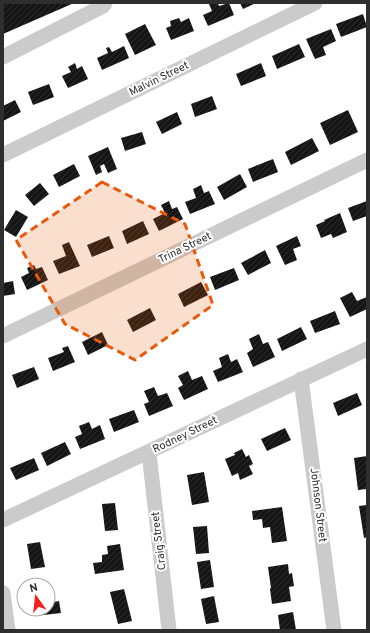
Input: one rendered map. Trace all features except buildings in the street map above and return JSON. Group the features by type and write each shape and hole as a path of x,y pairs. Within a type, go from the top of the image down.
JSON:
{"street":[{"path":"3,57 103,6 105,3"},
{"name":"Malvin Street","path":"3,155 315,3"},
{"name":"Trina Street","path":"3,336 367,160"},
{"name":"Rodney Street","path":"3,520 149,453 367,349"},
{"name":"Johnson Street","path":"302,379 334,630"},
{"name":"Craig Street","path":"149,453 169,630"},
{"path":"3,593 8,630"}],"highlighted area":[{"path":"102,182 185,224 213,305 135,360 65,324 16,240"}]}
